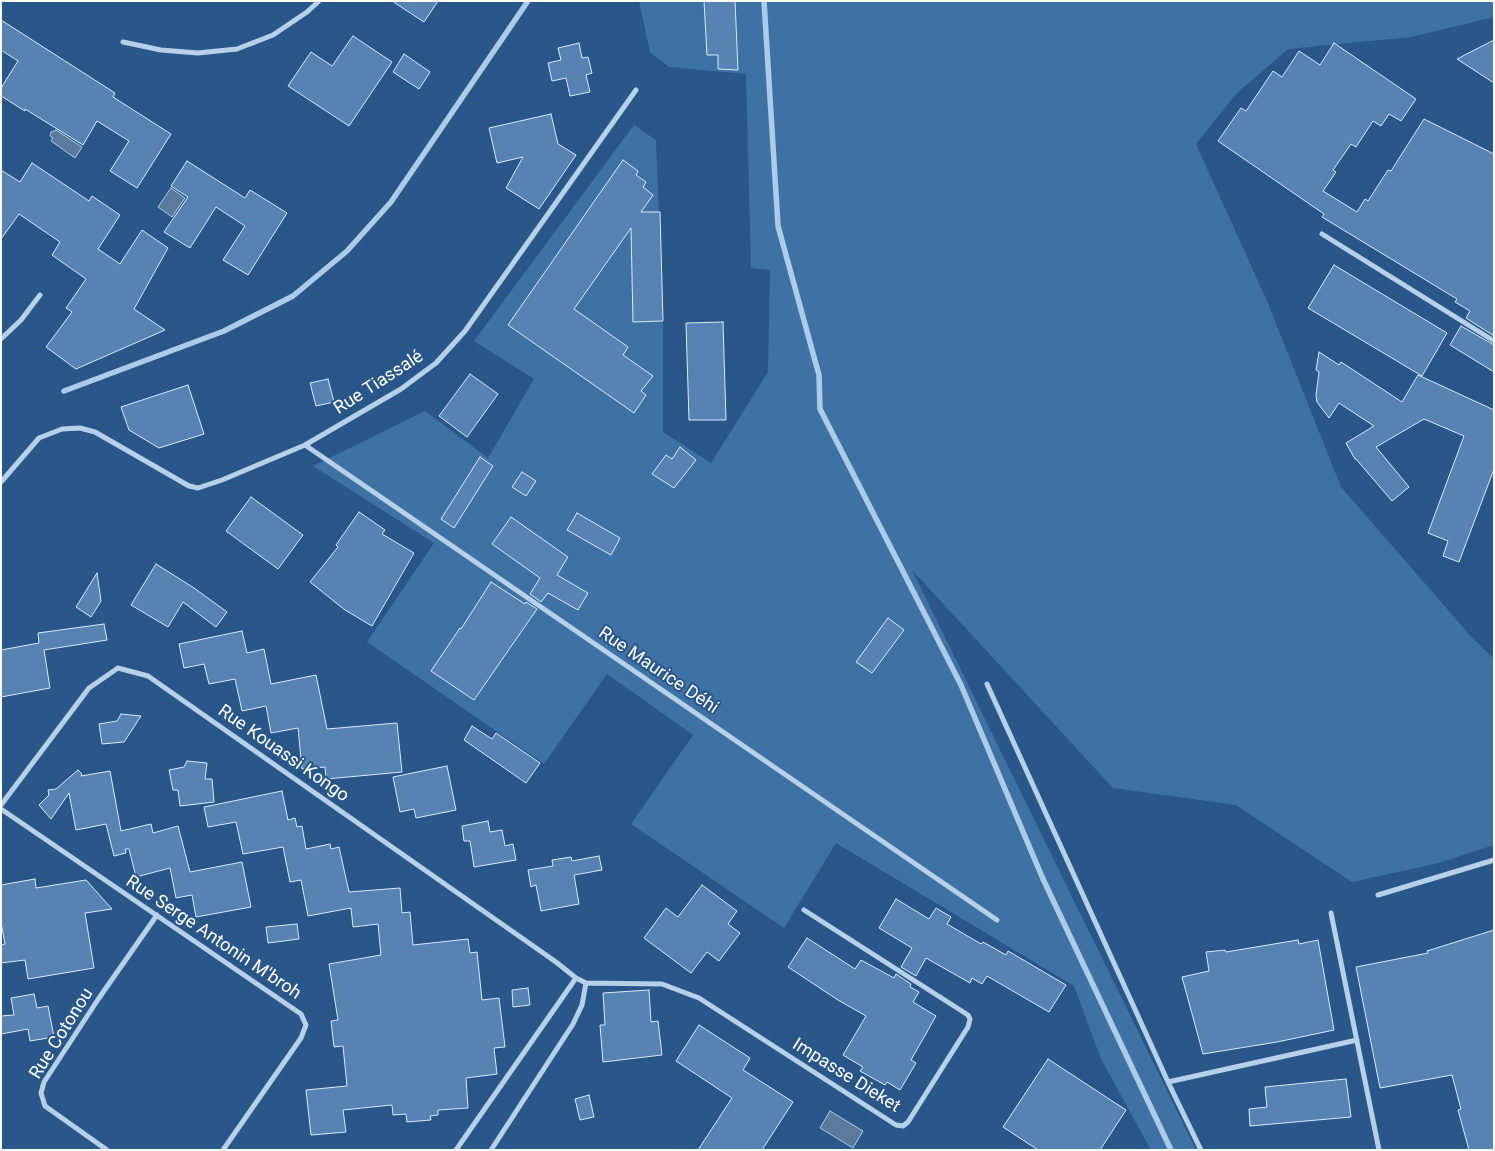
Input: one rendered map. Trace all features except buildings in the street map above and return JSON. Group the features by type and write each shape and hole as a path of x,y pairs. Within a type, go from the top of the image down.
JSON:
{"street":[{"path":"123,42 161,50 198,54 237,49 273,35 307,12 319,1"},
{"name":"Rue Tiassalé","path":"1,482 39,438 62,429 80,428 95,432 189,486 198,488 222,480 305,445 401,389 436,363 465,330 636,90"},
{"path":"1322,234 1494,342"},
{"path":"1,339 21,320 40,295"},
{"name":"Rue Maurice Déhi","path":"305,445 996,920"},
{"name":"Rue Kouassi Kongo","path":"1,807 89,688 118,668 148,676 556,962 576,978 586,982"},
{"path":"987,684 1168,1082 1201,1150"},
{"name":"Rue Serge Antonin M'broh","path":"1,807 301,1014 306,1025 300,1038 223,1150"},
{"path":"1378,895 1494,860"},
{"name":"Impasse Dieket","path":"586,982 662,984 699,998 896,1125 903,1126 908,1122 963,1035 970,1019 968,1015 804,910"},
{"path":"1331,913 1379,1150"},
{"name":"Rue Cotonou","path":"107,1150 45,1106 41,1094 44,1082 156,915"},
{"path":"456,1150 576,978"},
{"path":"491,1150 573,1024 582,1005 586,982"},
{"path":"1168,1082 1357,1040"}],"shaded area":[{"path":"639,1 1494,1 1494,17 1411,37 1288,49 1236,94 1196,144 1267,301 1341,487 1468,633 1494,659 1494,845 1439,863 1352,882 1236,805 1113,788 912,570 1196,1150 1151,1150 1101,1059 1074,986 836,843 784,928 631,824 693,735 607,674 544,764 367,642 434,543 313,466 425,411 488,458 534,379 474,341 634,125 656,140 663,321 663,432 711,463 768,372 770,270 751,268 746,74 669,67 650,52"},
{"path":"56,130 82,147 75,158 51,141 53,138 50,136 51,132"},
{"path":"171,188 185,198 172,217 158,207"},
{"path":"830,1111 863,1131 853,1148 820,1128"}],"waterway":[{"path":"64,391 224,331 293,296 347,251 391,202 528,1"},
{"path":"764,1 778,226 819,375 820,409 961,685 1043,879 1171,1150"}]}
